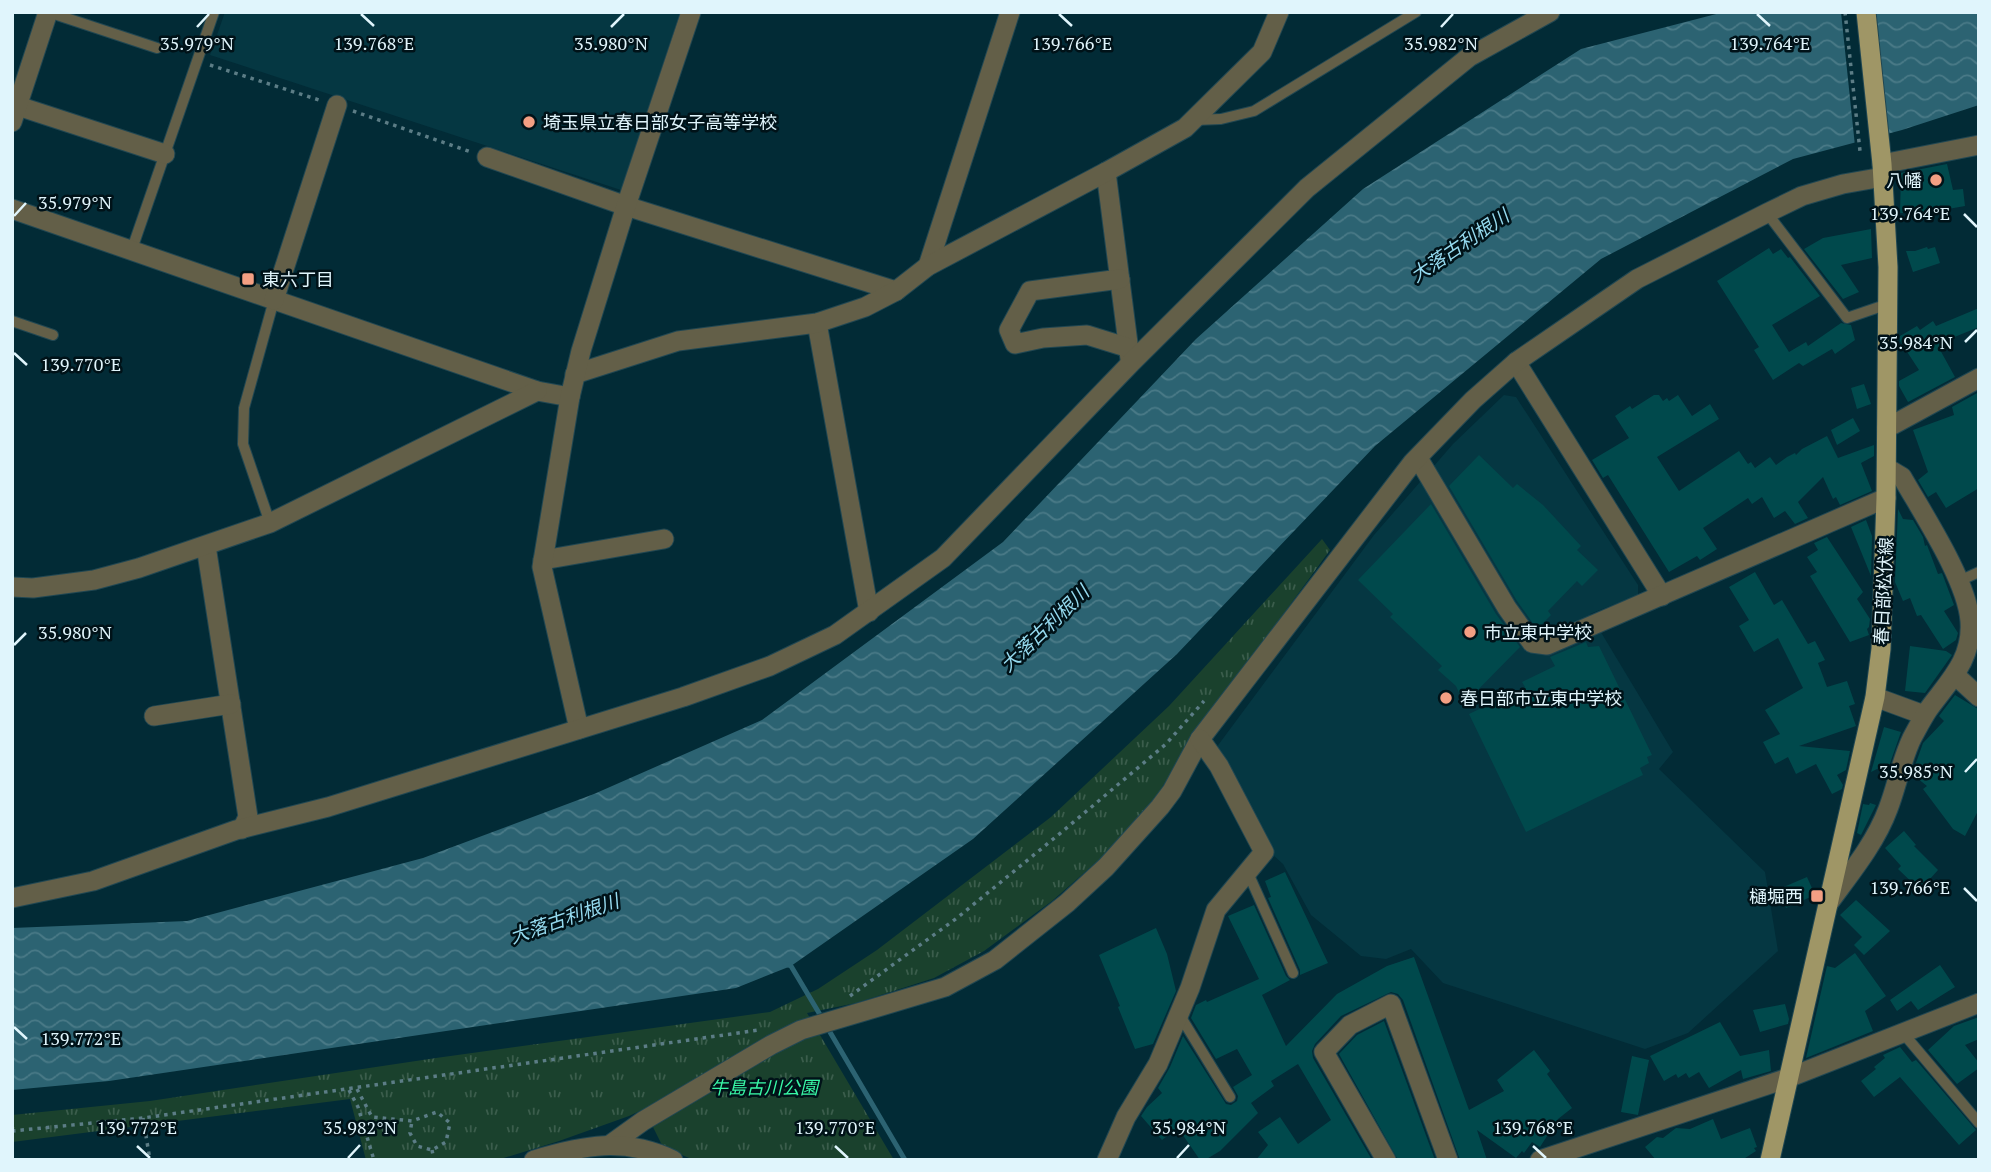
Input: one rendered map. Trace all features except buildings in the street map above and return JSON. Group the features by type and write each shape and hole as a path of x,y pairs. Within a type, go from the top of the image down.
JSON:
{"main road":[{"name":"春日部松伏線","path":"1770,1160 1875,698 1881,649 1887,468 1888,267 1883,170 1866,12"}],"street":[{"path":"48,12 15,114 165,154"},
{"path":"579,729 542,567 543,560 575,374 626,206 691,12"},
{"path":"928,266 1010,12"},
{"path":"575,374 678,341 817,323 865,307 896,291 928,266 1185,128 1262,52 1279,12"},
{"path":"12,898 93,881 242,829 328,807 683,697 770,666 835,635 943,558 1130,356 1307,188 1469,57 1550,12"},
{"path":"274,300 337,105"},
{"path":"611,1144 643,1121 801,1030 945,987 995,960 1067,903 1106,867 1172,791 1200,739 1418,458 1474,400 1516,362 1637,279 1802,196 1883,170 1979,145"},
{"path":"487,158 626,206 896,291"},
{"path":"1107,172 1130,356"},
{"path":"12,209 537,391 570,397"},
{"path":"1120,279 1030,291 1009,330 1015,344 1043,338 1087,335 1130,356"},
{"path":"817,323 869,612"},
{"path":"1516,362 1662,596"},
{"path":"1887,428 1979,378"},
{"path":"12,587 33,588 94,580 206,546 270,523 537,391"},
{"path":"1418,458 1507,608 1532,643 1547,645 1886,498"},
{"path":"1827,904 1858,863 1888,811 1899,771 1924,715 1956,676 1969,645 1970,621 1959,581 1902,477 1887,468"},
{"path":"543,560 664,539"},
{"path":"206,546 248,817 242,829"},
{"path":"1956,676 1979,697"},
{"path":"1875,698 1924,715"},
{"path":"154,716 230,704"},
{"path":"1107,1160 1126,1117 1158,1064 1179,1014 1216,909 1264,852 1219,765 1200,739"},
{"path":"1540,1160 1788,1078 1979,1003"},
{"path":"1387,1160 1324,1052 1350,1025 1391,1004 1448,1160"},
{"path":"534,1160 569,1150 611,1144 638,1147 673,1160"}],"lane":[{"path":"48,12 158,48"},
{"path":"132,249 214,12"},
{"path":"1193,120 1221,119 1254,111 1416,12"},
{"path":"1767,213 1847,318 1888,304"},
{"path":"270,523 243,444 244,408 274,300"},
{"path":"12,321 53,335"},
{"path":"1959,581 1979,572"},
{"path":"1248,873 1293,973"},
{"path":"1179,1014 1230,1097"},
{"path":"1903,1033 1979,1122"}],"path":[{"path":"1845,12 1860,151"},
{"path":"832,1021 850,995 957,918 1166,744 1206,698"},
{"path":"12,1131 143,1118 766,1029"},
{"path":"357,1088 372,1117 412,1121 437,1112 450,1123 446,1142 432,1150 417,1146 410,1133 412,1121"},
{"path":"349,1090 358,1107 374,1160"},
{"path":"143,1118 150,1160"},
{"path":"432,1150 434,1160"}],"shaded area":[{"name":"埼玉県立春日部女子高等学校","path":"225,12 680,12 621,190 210,55"},
{"name":"春日部市立東中学校","path":"1504,395 1516,397 1638,585 1638,595 1590,614 1673,752 1659,769 1765,872 1778,951 1688,1033 1645,1049 1443,983 1411,949 1386,959 1361,956 1311,915 1283,864 1273,855 1216,748 1374,535 1453,444"}],"green space":[{"name":"牛島古川公園","path":"1322,539 1330,550 1189,743 1158,794 1109,851 1052,901 984,951 934,978 856,1003 807,1013 894,1160 694,1160 663,1147 644,1109 559,1141 497,1160 366,1160 350,1099 12,1142 12,1115 150,1101 770,1012 818,989 877,950 1051,817 1169,706"}],"water":[{"name":"大落古利根川","path":"1724,12 1979,12 1979,105 1902,130 1793,159 1601,259 1375,446 1177,654 973,839 791,966 736,988 109,1081 12,1090 12,928 187,921 423,858 594,794 762,720 1003,542 1196,339 1363,189 1581,49"}],"pier":[{"path":"1841,12 1875,12 1888,137 1855,146"}],"waterway":[{"path":"785,964 791,966 822,1018"},
{"path":"827,1027 905,1160"}],"place":[{"name":"埼玉県立春日部女子高等学校","path":"529,122"},
{"name":"八幡","path":"1936,180"},
{"name":"東六丁目","path":"248,279"},
{"name":"市立東中学校","path":"1470,632"},
{"name":"春日部市立東中学校","path":"1446,698"},
{"name":"樋堀西","path":"1817,896"}]}
